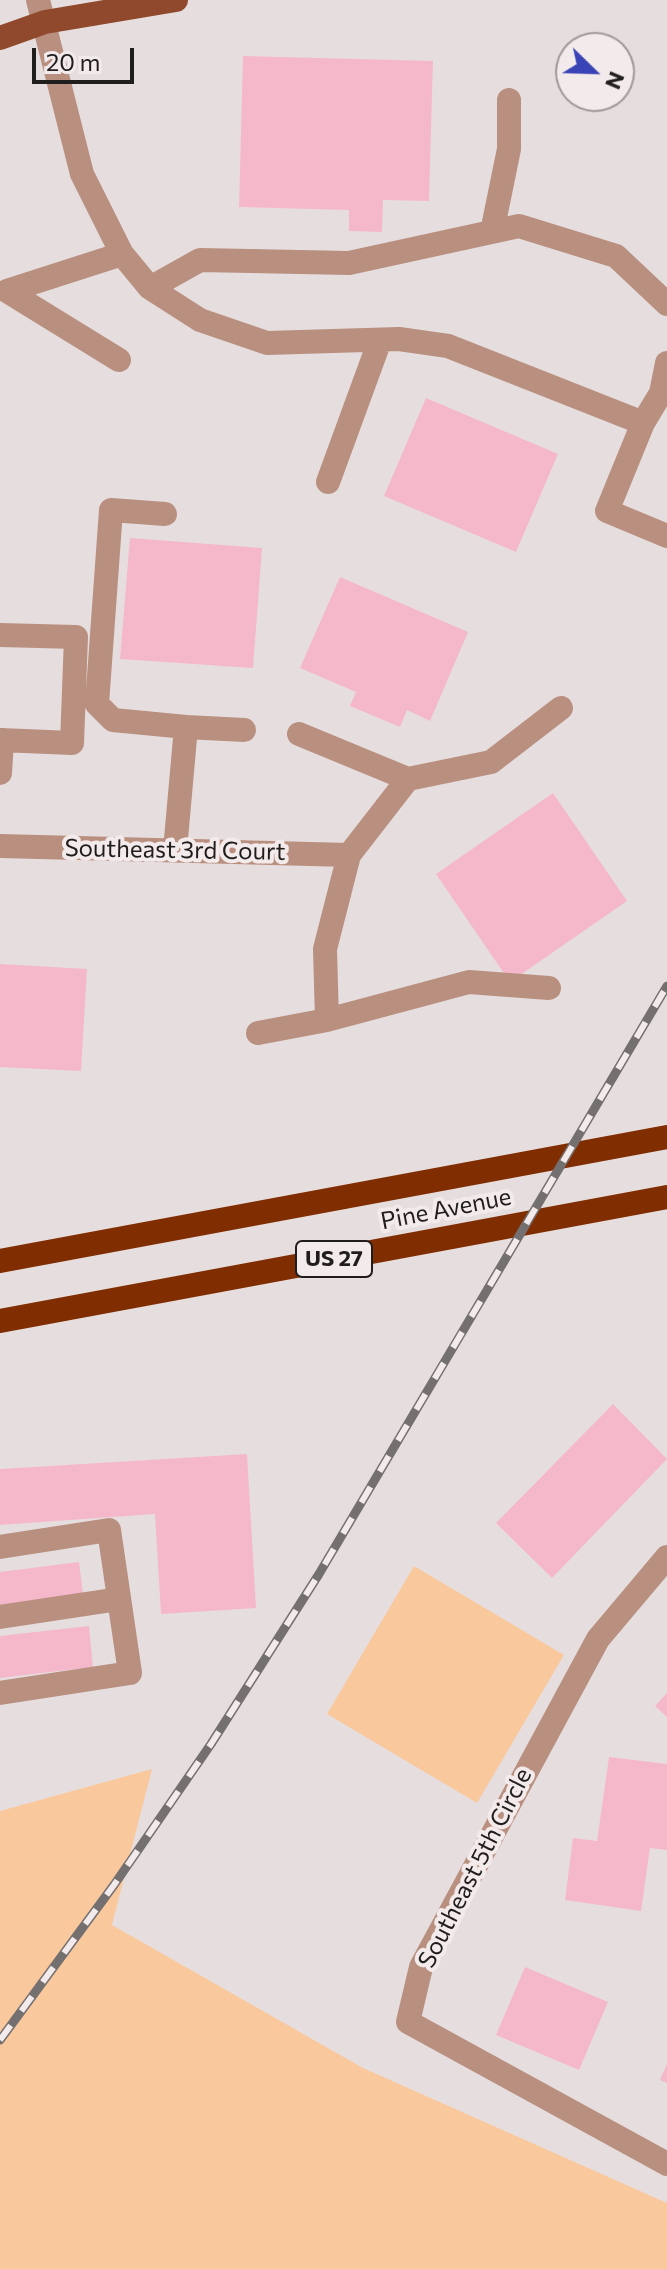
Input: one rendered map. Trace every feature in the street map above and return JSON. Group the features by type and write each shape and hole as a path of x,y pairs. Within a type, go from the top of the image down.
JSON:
{"highway":[{"name":"Pine Avenue","path":"0,1261 667,1137"},
{"name":"Pine Avenue","path":"0,1321 667,1197"}],"main road":[{"path":"0,38 42,11 176,0"}],"street":[{"path":"42,11 82,174 122,254 150,288 200,320 267,343 380,340 448,346 643,423"},
{"path":"492,232 509,149 509,100"},
{"path":"150,288 200,260 349,263 519,226 616,256 667,304"},
{"path":"4,292 122,254"},
{"path":"4,292 119,360"},
{"path":"328,482 380,340"},
{"path":"667,363 661,393 643,423 607,511 667,536"},
{"path":"165,514 111,510 97,704 113,720 244,730"},
{"path":"0,635 76,637 72,743 1,740 0,773"},
{"path":"299,734 408,779 491,762 561,708"},
{"path":"175,850 186,727"},
{"path":"327,1020 325,949 349,855 408,779"},
{"name":"Southeast 3rd Court","path":"0,846 349,855"},
{"path":"258,1033 327,1020 469,982 549,988"},
{"path":"0,1547 109,1530 130,1673 0,1693"},
{"name":"Southeast 5th Circle","path":"667,1557 598,1639 583,1665 421,1967 408,2022 667,2164"},
{"path":"0,1617 119,1599"}],"shaded area":[{"path":"414,1566 564,1655 477,1803 327,1714"},
{"path":"152,1769 112,1925 363,2068 667,2203 667,2269 0,2269 0,1811"}],"building":[{"path":"243,56 433,61 429,201 383,200 382,232 349,231 349,210 239,207"},
{"path":"426,398 558,454 516,552 384,496"},
{"path":"130,538 262,548 253,668 120,659"},
{"path":"340,577 468,632 430,721 407,710 400,727 350,706 356,692 300,668"},
{"path":"553,793 627,901 510,982 436,874"},
{"path":"0,964 87,969 81,1071 0,1067"},
{"path":"613,1404 667,1459 552,1578 496,1523"},
{"path":"247,1454 256,1608 161,1614 155,1514 0,1525 0,1469"},
{"path":"79,1562 83,1594 0,1605 0,1572"},
{"path":"89,1626 93,1667 0,1678 0,1636"},
{"path":"667,1693 667,1717 655,1706"},
{"path":"609,1757 667,1764 667,1850 650,1848 641,1911 565,1900 573,1838 597,1841"},
{"path":"525,1967 608,2002 579,2070 496,2035"},
{"path":"667,2064 667,2083 660,2080"}],"railway":[{"path":"0,2040 114,1885 211,1744 319,1574 667,986"}]}
